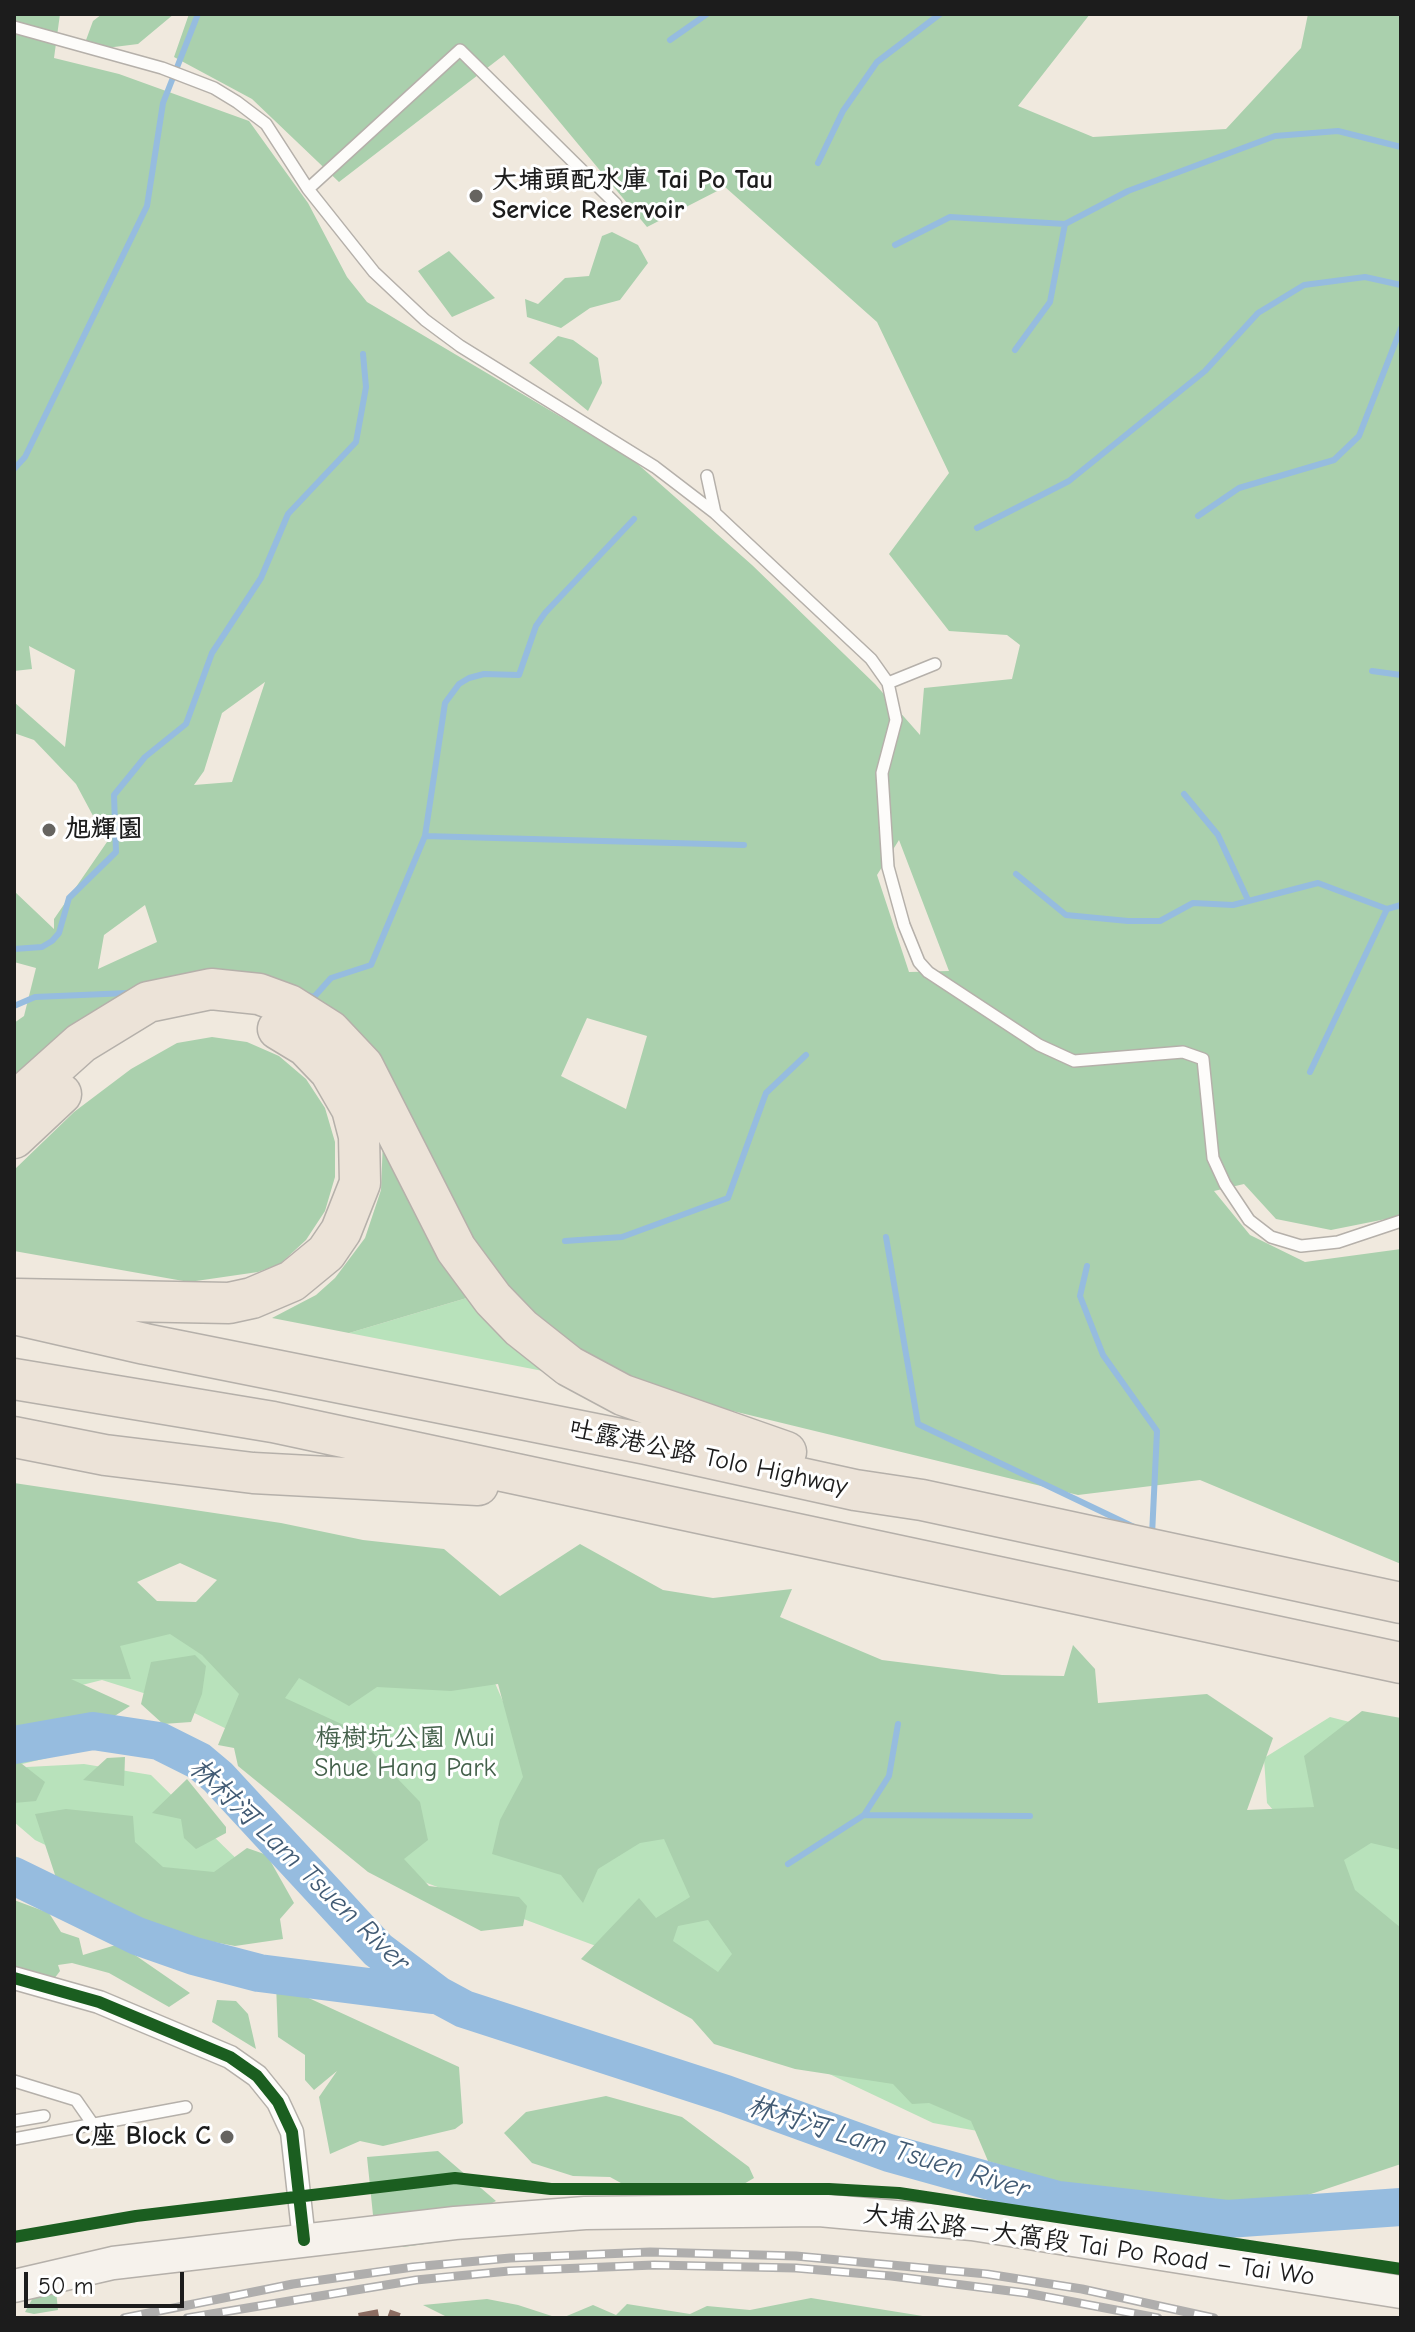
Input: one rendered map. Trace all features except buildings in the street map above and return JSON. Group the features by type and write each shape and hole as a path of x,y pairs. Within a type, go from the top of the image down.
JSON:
{"highway":[{"path":"14,1103 81,1043 148,1002 211,989 259,994 289,1005 330,1031 358,1060 372,1080 456,1249 507,1314 553,1354 605,1386 642,1403 922,1500"},
{"path":"14,1138 84,1074 131,1039 176,1020 211,1013 258,1020 293,1037 330,1071 352,1109 361,1160 352,1210 326,1253 292,1281 252,1298 229,1303 58,1312 14,1299"},
{"name":"吐露港公路 Tolo Highway","path":"14,1314 58,1312 855,1490 922,1500 1401,1603"},
{"name":"吐露港公路 Tolo Highway","path":"28,1381 273,1422 1401,1663"},
{"path":"14,1437 105,1455 253,1473 476,1485 558,1481"}],"main road":[{"name":"大埔公路－大窩段 Tai Po Road – Tai Wo","path":"14,2286 113,2263 516,2217 819,2210 957,2222 1401,2292"}],"street":[{"path":"14,1978 99,2002 230,2057 257,2076 278,2102 292,2132 304,2240"}],"lane":[{"path":"14,27 162,68 214,88 266,124 308,189 374,272 425,320 460,346 655,467 715,513 871,659 888,683 896,720 882,773 883,833 904,925 919,962 928,972 1039,1045 1074,1061 1183,1052 1203,1059 1213,1158 1225,1184 1249,1220 1271,1237 1301,1246 1338,1242 1401,1221"},
{"path":"308,189 460,50 616,204"},
{"path":"707,476 715,513"},
{"path":"888,683 935,664"},
{"path":"14,2081 76,2100 92,2123"},
{"path":"14,2139 186,2107"},
{"path":"14,2121 44,2116"}],"green space":[{"path":"14,14 60,14 54,58 119,74 249,121 308,203 347,277 367,302 632,459 752,565 875,684 920,735 924,688 1012,679 1020,645 1007,635 949,631 889,554 949,473 877,322 725,187 647,227 504,55 339,182 252,99 174,57 189,14 1090,14 1018,106 1093,137 1226,129 1301,48 1308,14 1401,14 1401,1216 1331,1230 1276,1219 1244,1184 1214,1191 1250,1235 1305,1262 1401,1249 1401,1564 1200,1480 1078,1495 667,1395 612,1372 532,1316 245,976 14,1082 14,1023 24,1016 36,968 14,962 14,891 54,929 54,919 107,842 76,784 34,740 14,733 14,702 65,747 75,670 29,646 32,669 14,671","holes":["265,682 232,782 194,785 204,771 222,713","899,840 949,971 909,972 877,875","145,905 157,942 98,969 104,935","587,1018 647,1036 626,1109 561,1076"]},
{"path":"102,14 174,14 138,44 82,51 93,21"},
{"path":"612,232 638,245 648,263 620,300 590,308 561,328 527,317 525,299 538,304 565,278 589,276 602,236"},
{"path":"449,251 495,298 452,317 418,271"},
{"path":"558,336 573,340 598,358 602,383 588,411 529,363"},
{"path":"212,1037 247,1042 279,1056 306,1079 325,1108 335,1142 335,1177 325,1211 306,1240 280,1264 258,1272 189,1282 14,1251 14,1170 74,1112 131,1069 177,1043"},
{"path":"383,1140 470,1297 349,1333 272,1318 316,1295 335,1278 365,1238 381,1190"},
{"path":"470,1297 553,1373 349,1333"},
{"path":"14,1483 281,1523 363,1540 444,1549 500,1596 580,1544 663,1590 713,1598 792,1589 780,1617 882,1660 1002,1675 1064,1676 1073,1645 1095,1669 1098,1703 1207,1694 1273,1738 1247,1810 1314,1807 1304,1756 1362,1711 1401,1718 1401,1850 1371,1843 1344,1860 1355,1890 1401,1928 1401,2164 1287,2202 1193,2206 1086,2191 988,2161 971,2121 929,2103 912,2104 893,2084 795,2069 714,2044 692,2019 581,1959 639,1898 656,1918 690,1897 664,1839 640,1843 598,1869 583,1903 561,1875 492,1854 500,1820 523,1777 498,1684 451,1691 377,1687 349,1706 299,1678 285,1698 348,1727 420,1802 428,1840 404,1859 429,1886 519,1897 527,1906 523,1926 481,1931 368,1872 238,1766 234,1748 218,1745 239,1694 202,1655 170,1634 120,1646 131,1679 71,1679 130,1706 107,1721 14,1729","holes":["180,1563 217,1580 196,1602 157,1601 137,1582","708,1920 732,1954 718,1972 673,1941 678,1926"]},
{"name":"梅樹坑公園 Mui Shue Hang Park","path":"245,1619 491,1674 523,1747 1329,1874 1267,1803 1264,1758 1330,1717 1401,1735 1401,2125 1117,2156 933,2123 732,2028 698,1984 349,1854 241,1736 172,1702 102,1680 14,1702 14,1624"},
{"path":"195,1655 206,1666 202,1694 191,1722 163,1724 141,1704 151,1662"},
{"path":"76,1740 105,1744 14,1766 14,1752"},
{"path":"125,1757 124,1786 83,1780 107,1758"},
{"path":"17,1760 45,1782 36,1801 14,1803 14,1763"},
{"path":"84,1764 151,1775 254,1876 87,1865 35,1840 14,1822 14,1774 27,1767"},
{"path":"187,1779 226,1827 226,1833 196,1849 184,1838 181,1819 152,1813"},
{"path":"66,1809 133,1816 135,1842 163,1867 214,1872 247,1848 267,1855 294,1903 280,1919 283,1939 235,1946 192,1938 106,1908 58,1884 35,1814"},
{"path":"14,1855 45,1876 37,1907 14,1894"},
{"path":"14,1900 49,1913 61,1932 79,1938 83,1955 119,1944 190,1993 169,2007 109,1973 72,1963 58,1965 60,1971 54,1979 14,1972"},
{"path":"276,1983 459,2067 463,2123 455,2129 383,2146 360,2141 330,2154 319,2097 337,2071 314,2090 305,2080 305,2055 278,2037"},
{"path":"217,2000 236,2001 248,2014 256,2049 212,2022"},
{"path":"606,2096 682,2117 749,2167 754,2178 720,2198 661,2205 610,2177 573,2176 532,2163 504,2133 526,2112"},
{"path":"438,2151 496,2201 464,2218 446,2241 403,2247 373,2215 367,2157"},
{"path":"56,2291 58,2310 34,2314 25,2312 35,2294"},
{"path":"811,2298 935,2318 562,2318 593,2305 616,2315 627,2304 690,2314 707,2306 750,2310"},
{"path":"487,2299 558,2318 449,2318 423,2305"}],"waterway":[{"path":"14,469 25,457 147,206 163,103 198,14"},
{"path":"670,40 707,14"},
{"path":"818,163 843,111 877,62 940,14"},
{"path":"1015,350 1050,302 1065,224 1128,191 1275,136 1338,131 1401,147"},
{"path":"895,245 950,217 1065,224"},
{"path":"977,528 1069,481 1205,371 1258,313 1304,285 1365,277 1401,285"},
{"path":"1198,516 1239,488 1334,460 1359,436 1401,328"},
{"path":"14,949 42,947 52,941 59,933 69,898 116,852 114,795 145,757 186,724 212,653 261,578 288,514 356,442 366,387 363,354"},
{"path":"308,995 314,997 331,978 371,965 425,836 445,703 459,684 469,678 484,674 519,675 536,626 545,613 634,519"},
{"path":"1372,671 1401,675"},
{"path":"1184,794 1218,835 1248,900"},
{"path":"425,836 744,845"},
{"path":"1016,874 1066,915 1128,921 1160,921 1193,903 1233,905 1318,883 1387,909 1401,905"},
{"path":"1310,1072 1387,909"},
{"path":"14,1006 35,997 128,993"},
{"path":"565,1241 622,1237 728,1198 766,1093 806,1055"},
{"path":"886,1237 918,1424 1134,1527"},
{"path":"1087,1266 1080,1296 1103,1355 1157,1431 1152,1535"},
{"path":"864,1815 889,1776 898,1724"},
{"name":"林村河 Lam Tsuen River","path":"14,1745 93,1731 159,1741 199,1761 218,1777 378,1950 438,1995 464,2009 726,2094 889,2153 1058,2200 1227,2219 1401,2207"},
{"path":"788,1864 864,1815 1030,1816"},
{"name":"林村河 Lam Tsuen River","path":"14,1876 137,1936 194,1956 259,1973 432,1995"}],"railway":[{"path":"124,2318 293,2284 413,2267 510,2258 650,2252 796,2256 987,2274 1082,2289 1214,2318"},
{"path":"187,2318 416,2280 509,2271 654,2265 796,2268 891,2276 1026,2293 1158,2318"}],"marked path":[{"path":"359,2318 385,2313 399,2318"}],"cycle path":[{"path":"14,1978 99,2002 230,2057 257,2076 278,2102 292,2132 304,2240"},
{"path":"14,2237 136,2216 455,2178 551,2189 829,2189 899,2193 1401,2269"}],"place":[{"name":"大埔頭配水庫 Tai Po Tau Service Reservoir","path":"476,196"},
{"name":"旭輝園","path":"49,830"},
{"name":"C座 Block C","path":"227,2137"}]}
